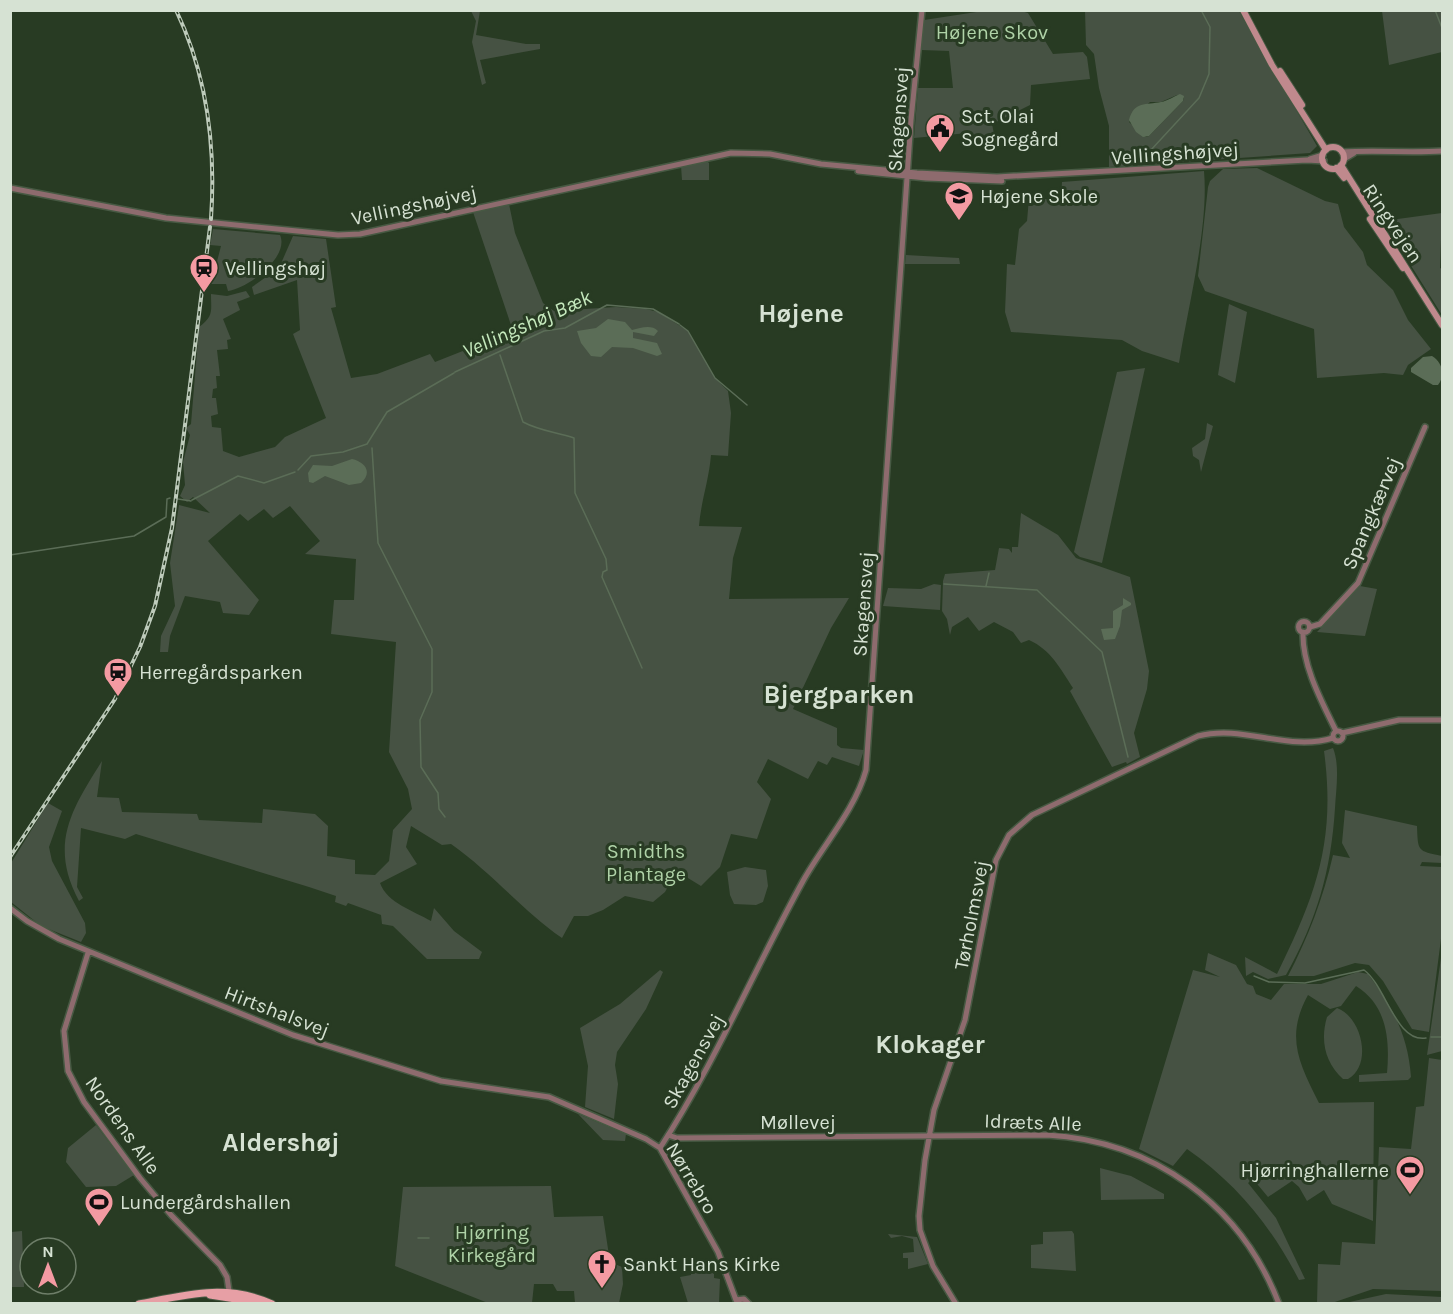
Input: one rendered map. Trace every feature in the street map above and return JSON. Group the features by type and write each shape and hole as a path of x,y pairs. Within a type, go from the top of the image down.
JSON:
{"main road":[{"path":"1243,10 1253,31 1326,154 1330,168 1341,161 1337,148 1326,154"},
{"name":"Ringvejen","path":"1341,161 1443,325"},
{"path":"139,1304 204,1291 229,1293 272,1304"},
{"path":"229,1293 261,1304"}],"street":[{"name":"Skagensvej","path":"660,1148 717,1051 803,880 858,792 866,770 922,10"},
{"path":"1341,161 1359,151 1443,151"},
{"name":"Vellingshøjvej","path":"10,188 166,218 348,235 719,154 763,154 822,164 997,181 1307,160 1326,154"},
{"name":"Spangkærvej","path":"1310,627 1320,624 1358,583 1425,427"},
{"path":"1303,632 1308,631 1310,627 1306,621 1300,623 1299,629 1303,632 1303,647 1324,708 1339,732 1392,721 1443,720"},
{"name":"Tørholmsvej","path":"956,1304 933,1266 920,1230 919,1210 929,1136 938,1098 965,1020 996,860 1006,839 1015,828 1032,815 1198,736 1225,732 1304,743 1333,738 1339,732"},
{"name":"Hirtshalsvej","path":"10,908 43,931 88,952 266,1025 392,1067 460,1085 549,1097"},
{"name":"Nordens Alle","path":"88,952 64,1031 68,1071 84,1102 146,1185 223,1269 229,1293"},
{"name":"Nørrebro","path":"549,1097 635,1133 660,1148 718,1252 736,1300 744,1299 749,1304"},
{"name":"Møllevej","path":"668,1135 677,1138 929,1136"},
{"name":"Idræts Alle","path":"929,1136 1078,1137 1116,1146 1154,1161 1199,1191 1235,1226 1263,1266 1279,1304"}],"green space":[{"path":"471,11 480,11 476,35 526,44 540,44 540,49 480,60 486,83 482,85 472,42 476,21"},
{"name":"Højene Skov","path":"983,11 1028,13 1053,54 1083,52 1087,57 1090,79 1031,85 1030,105 992,124 994,134 986,139 969,140 968,133 914,138 918,88 953,88 949,51 921,50 924,20"},
{"path":"1085,11 1239,11 1317,146 1310,153 1109,167 1109,126 1099,88 1094,54 1086,45","holes":["1177,95 1184,98 1149,136 1146,137 1129,122 1150,102 1161,102"]},
{"path":"1382,11 1442,11 1442,52 1389,65"},
{"path":"706,160 709,163 709,180 682,180 681,166"},
{"path":"1257,168 1325,201 1338,204 1344,227 1363,252 1367,265 1393,290 1408,320 1431,349 1408,365 1403,375 1384,373 1317,378 1314,329 1205,291 1198,276 1210,181 1223,169"},
{"path":"1204,171 1205,193 1201,241 1179,363 1142,351 1122,340 1011,332 1005,312 1007,264 1015,265 1019,229 1027,221 1029,198 1061,200 1062,182"},
{"name":"Smidths Plantage","path":"509,204 515,233 543,303 554,311 616,307 658,312 688,331 715,378 728,391 731,413 728,456 711,455 699,526 742,527 733,558 729,599 849,598 831,628 793,709 837,728 837,745 841,748 864,750 859,766 832,757 827,765 818,761 808,779 768,759 757,782 771,799 757,839 731,834 720,867 701,886 683,875 671,881 665,892 653,902 625,896 603,910 588,916 574,916 562,938 466,855 451,844 442,845 411,826 406,847 417,864 380,883 395,901 431,921 434,908 454,931 482,952 479,959 427,959 393,926 382,924 381,915 348,903 346,906 335,902 336,896 309,887 136,834 125,839 81,828 77,887 83,898 79,901 70,881 65,845 73,812 102,761 97,797 119,798 122,812 197,814 199,820 262,823 263,809 315,814 328,826 327,856 355,860 355,874 375,875 389,861 393,830 412,809 408,789 389,752 396,642 331,634 334,600 354,600 356,559 305,554 320,541 290,506 273,518 264,509 248,521 240,514 208,541 259,600 249,615 223,613 220,602 185,596 170,636 168,652 160,652 161,636 175,606 170,563 179,505 210,513 193,497 187,502 180,496 185,485 183,462 190,435 186,428 191,424 199,327 209,316 211,294 227,296 246,291 250,297 237,302 240,310 223,319 231,339 227,340 228,349 217,350 220,376 216,376 217,388 213,389 212,398 216,398 218,414 211,416 212,427 221,428 223,451 239,457 275,447 285,437 326,418 293,334 300,330 297,280 254,295 252,287 279,268 293,236 326,239 336,307 331,308 351,378 377,374 430,354 435,362 513,331 473,212"},
{"path":"1442,213 1440,268 1442,269 1442,315 1383,221"},
{"path":"213,229 280,235 279,253 273,262 255,278 228,291 226,284 211,284 209,273 214,273 221,246 210,245"},
{"path":"906,255 959,258 960,264 905,264"},
{"path":"1229,304 1247,312 1235,383 1218,375"},
{"path":"1145,368 1102,563 1080,557 1074,552 1117,372"},
{"path":"1207,423 1213,426 1201,472 1199,460 1193,456 1192,448 1205,439"},
{"path":"1021,513 1058,535 1076,558 1130,577 1149,671 1147,689 1134,733 1140,757 1127,764 1126,762 1112,767 1070,691 1073,688 1054,660 1037,644 1029,640 1021,643 1013,632 994,622 979,631 968,617 952,627 950,635 947,619 942,611 945,574 995,570 999,548 1009,549 1012,553 1012,547 1018,547"},
{"path":"934,584 941,585 940,610 883,606 888,588 921,589"},
{"path":"1360,586 1377,589 1365,636 1317,632"},
{"path":"1333,748 1337,778 1333,831 1326,874 1314,915 1286,975 1268,979 1253,972 1246,976 1245,957 1277,974 1312,892 1325,840 1327,783 1324,751"},
{"path":"48,803 62,811 49,847 52,861 85,923 86,933 81,942 41,926 11,902 11,863"},
{"path":"1345,810 1417,826 1420,848 1428,853 1442,856 1442,863 1422,862 1420,866 1442,867 1442,931 1429,1032 1412,1029 1383,981 1369,965 1355,963 1314,976 1288,976 1314,917 1333,855 1350,858 1342,843"},
{"path":"745,867 766,870 768,886 763,902 756,905 734,904 730,895 727,872"},
{"path":"1442,951 1442,1051 1427,1055"},
{"path":"1208,953 1236,965 1247,984 1253,986 1256,994 1271,1000 1284,984 1321,984 1358,972 1368,974 1392,1010 1407,1048 1411,1077 1408,1080 1359,1082 1359,1075 1387,1073 1387,1036 1380,1013 1374,1003 1356,986 1341,1006 1330,1009 1308,995 1301,1010 1297,1024 1297,1050 1319,1103 1374,1102 1373,1221 1332,1204 1324,1190 1307,1201 1299,1187 1292,1181 1268,1197 1253,1179 1248,1183 1276,1218 1305,1279 1299,1280 1277,1242 1251,1207 1205,1162 1187,1149 1173,1166 1139,1149 1193,970 1220,977 1205,970"},
{"path":"660,970 663,972 646,1009 617,1052 615,1065 618,1084 614,1119 585,1107 588,1066 580,1028 620,1004"},
{"path":"1337,1008 1353,1021 1361,1042 1360,1063 1356,1072 1348,1079 1343,1079 1332,1066 1324,1043 1327,1017"},
{"name":"Hjørringhallerne","path":"1429,1058 1442,1060 1442,1291 1373,1289 1332,1303 1317,1303 1318,1264 1340,1265 1342,1242 1375,1244 1379,1147 1411,1149 1416,1107 1424,1106"},
{"path":"578,1114 626,1134 625,1141 603,1140"},
{"path":"96,1125 134,1175 116,1186 86,1187 66,1162 68,1148"},
{"path":"1100,1168 1131,1176 1164,1194 1164,1199 1101,1200"},
{"name":"Hjørring Kirkegård","path":"551,1186 554,1217 603,1216 610,1262 622,1267 623,1284 619,1303 575,1303 574,1291 557,1291 553,1284 534,1284 532,1303 488,1303 395,1266 403,1187"},
{"path":"22,1231 22,1236 18,1236 18,1287 11,1287 11,1232"},
{"path":"1072,1231 1076,1271 1031,1268 1031,1245 1043,1244 1043,1232"},
{"path":"888,1234 917,1237 928,1264 908,1269 908,1258 903,1258 903,1253 914,1252 913,1239 902,1236 891,1238"},
{"path":"689,1260 714,1265 714,1278 720,1279 719,1303 688,1303 680,1277 691,1275"},
{"path":"1386,1294 1442,1297 1442,1303 1345,1303"}],"shaded area":[{"path":"1180,94 1184,96 1183,101 1149,136 1143,137 1136,132 1129,120 1137,107 1164,101"},
{"path":"608,319 625,322 632,330 646,327 655,329 658,331 654,336 633,332 633,338 657,343 662,354 657,356 633,348 612,347 601,357 591,356 581,343 577,331 596,328"},
{"path":"1432,356 1442,369 1442,377 1438,385 1433,385 1411,372 1411,368 1423,357"},
{"path":"352,459 361,462 366,468 365,479 361,483 349,485 325,476 313,483 309,482 308,473 313,465 332,466"},
{"path":"1123,598 1131,605 1122,610 1120,626 1115,639 1104,640 1101,629 1113,628 1113,611 1123,605"}],"waterway":[{"path":"1150,151 1199,98 1209,74 1210,27 1201,10"},
{"path":"1435,10 1442,28"},
{"name":"Vellingshøj Bæk","path":"455,372 544,331 565,328 607,305 653,309 679,324"},
{"name":"Vellingshøj Bæk","path":"680,325 688,331 715,378 747,405"},
{"path":"500,355 523,422 574,438 575,493 606,559 607,570 603,572 602,577 642,668"},
{"name":"Vellingshøj Bæk","path":"298,470 311,456 343,452 367,444 387,412 454,373"},
{"path":"372,448 378,543 432,649 432,692 420,720 421,767 438,793 439,809 445,817"},
{"name":"Vellingshøj Bæk","path":"192,500 238,476 264,483 295,472"},
{"name":"Vellingshøj Bæk","path":"10,555 134,536 166,517 167,499 170,498"},
{"name":"Vellingshøj Bæk","path":"178,499 191,501"},
{"path":"986,586 989,573"},
{"path":"944,584 1037,590 1102,652 1128,757"},
{"path":"1254,976 1269,982 1305,983 1364,970 1379,988 1392,1012 1407,1032 1416,1037 1426,1038"},
{"path":"1431,1037 1442,1037"},
{"path":"418,1238 429,1238"}],"railway":[{"path":"176,10 196,61 207,113 212,165 211,219"},
{"path":"10,857 115,699 140,647 155,606 172,528 210,227"}],"place":[{"name":"Sct. Olai Sognegård","path":"940,154"},
{"name":"Højene Skole","path":"959,222"},
{"name":"Vellingshøj","path":"204,294"},
{"name":"Herregårdsparken","path":"118,698"},
{"name":"Hjørringhallerne","path":"1410,1196"},
{"name":"Lundergårdshallen","path":"99,1228"},
{"name":"Sankt Hans Kirke","path":"602,1290"}],"district":[{"name":"Højene","path":"801,313"},
{"name":"Bjergparken","path":"839,694"},
{"name":"Klokager","path":"930,1044"},
{"name":"Aldershøj","path":"281,1142"}]}
